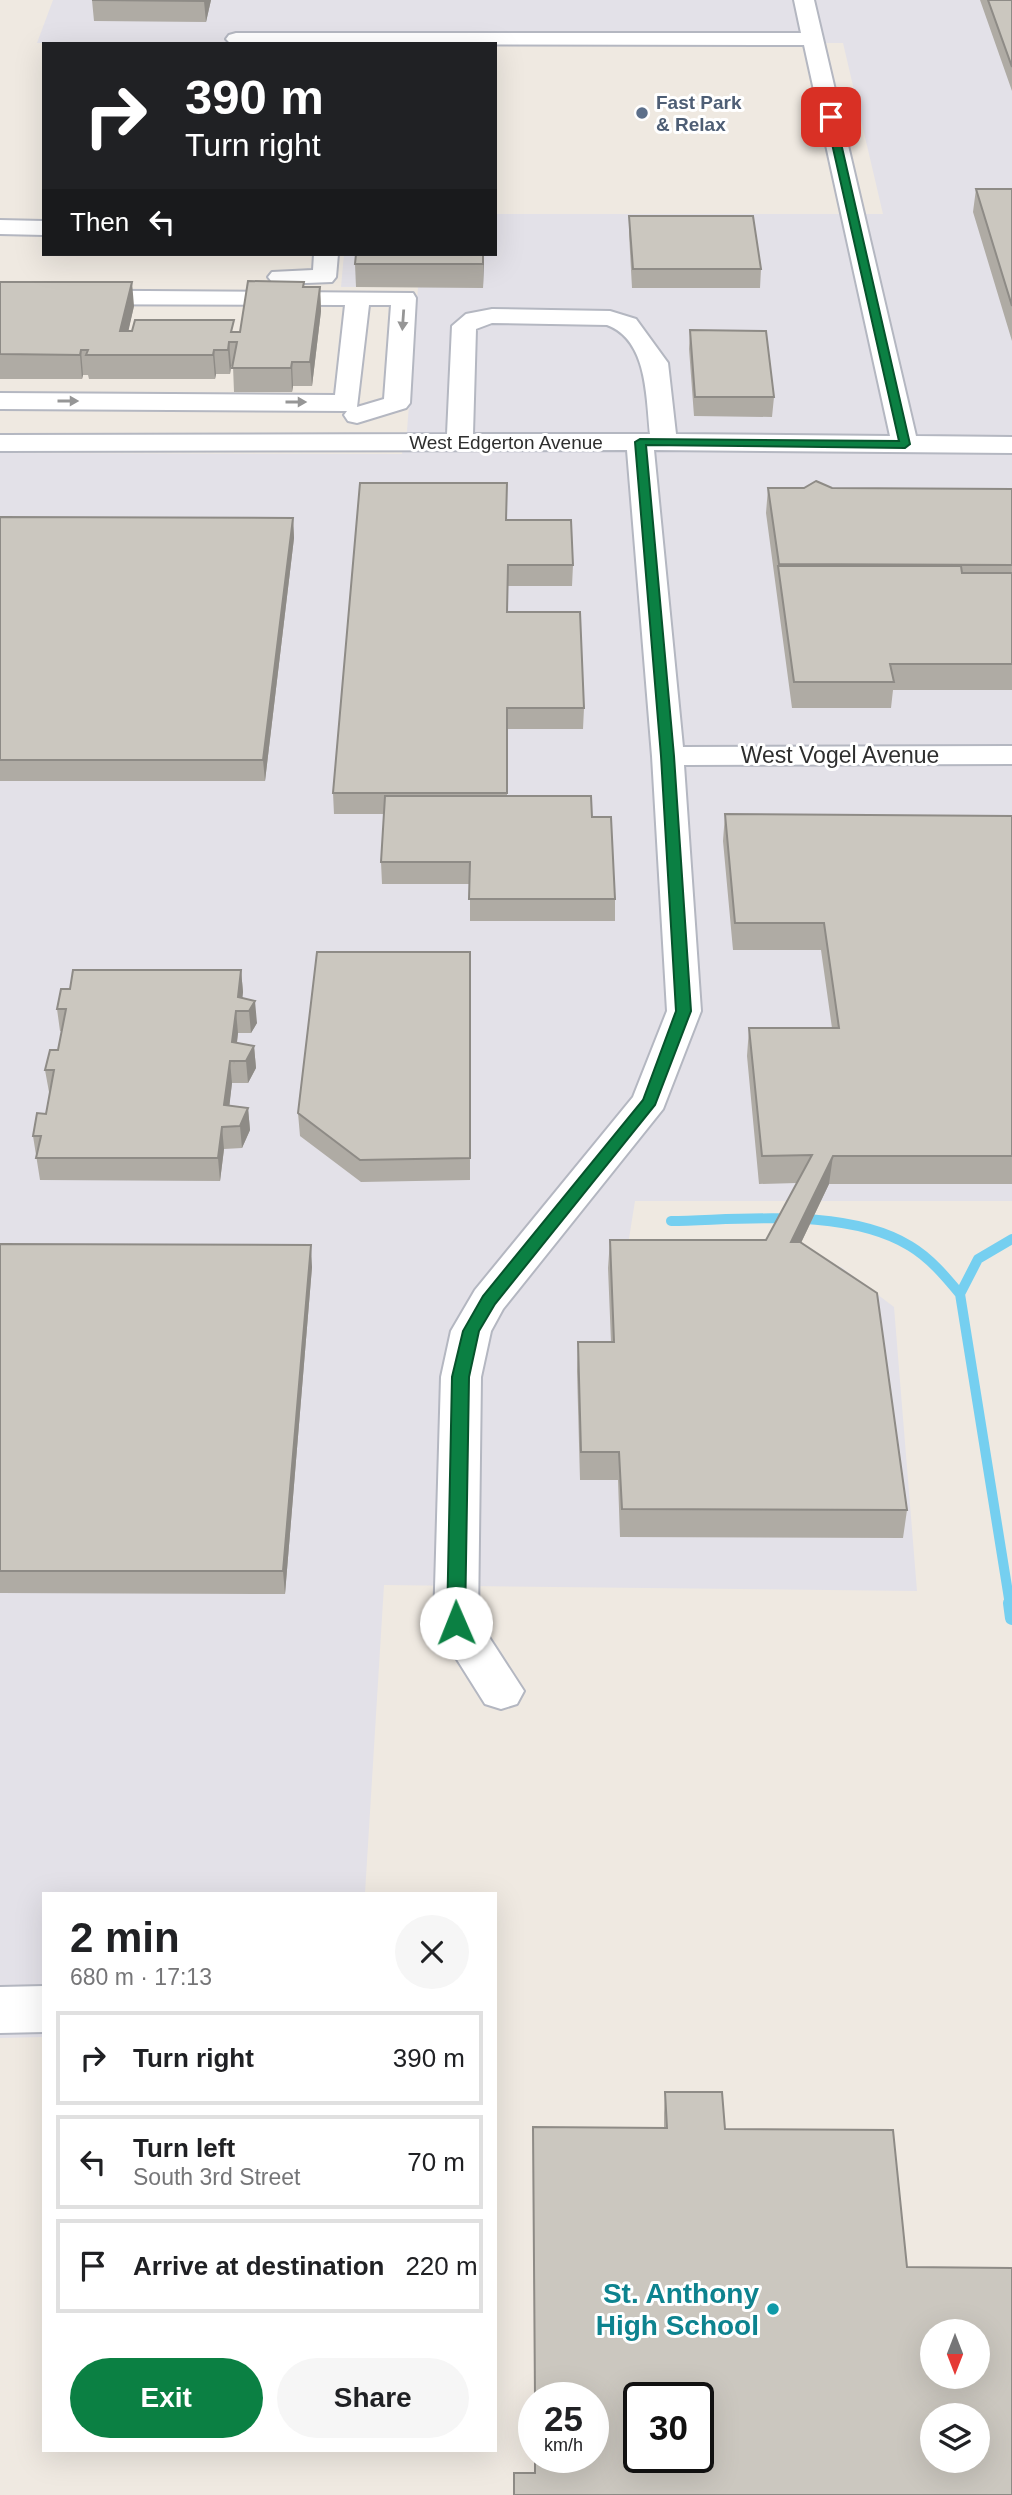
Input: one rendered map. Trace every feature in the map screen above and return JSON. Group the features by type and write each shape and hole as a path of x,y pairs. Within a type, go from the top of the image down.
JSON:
{"street":[{"path":"804,0 905,444"},
{"path":"236,38 813,39"},
{"path":"0,228 42,228"},
{"path":"0,276 324,278 327,256"},
{"path":"0,297 404,298 397,403 352,409 0,401"},
{"path":"354,442 352,409 358,298"},
{"path":"460,442 464,326 475,319 492,316 610,318 627,324 655,363 652,442 684,1011 650,1101 489,1300 471,1331 461,1377 456,1623 502,1691"},
{"name":"West Edgerton Avenue","path":"0,443 652,442 1012,445"},
{"name":"West Vogel Avenue","path":"668,756 1012,755"},
{"path":"0,2010 42,2010"}],"shaded area":[{"path":"53,0 1012,0 1012,1201 635,1201 626,1257 841,1267 894,1307 917,1591 384,1585 365,1892 42,1892 42,2037 0,2038 0,453 402,454 407,431 418,287 341,287 344,256 497,256 497,214 883,214 843,43 37,43"}],"building":[{"path":"92,0 204,0 204,1"},
{"path":"988,0 1012,0 1012,67"},
{"path":"976,189 1012,189 1012,306"},
{"path":"629,216 753,216 761,269 633,269"},
{"path":"356,256 483,256 483,264 355,264"},
{"path":"248,281 304,282 303,287 320,287 310,362 292,362 291,368 232,368 237,342 229,342 228,350 214,350 213,355 86,355 88,350 81,350 80,355 0,354 0,282 132,282 120,331 132,331 135,320 234,320 231,332 240,332"},
{"path":"690,330 766,331 774,397 695,397"},
{"path":"816,481 832,488 1012,489 1012,565 779,564 768,488 804,488"},
{"path":"360,483 507,483 506,520 571,520 573,565 508,565 507,612 580,612 584,708 507,708 507,793 333,793"},
{"path":"0,517 293,518 263,760 0,760"},
{"path":"778,566 961,566 962,573 1012,573 1012,664 890,664 894,682 794,682"},
{"path":"385,796 591,796 592,817 611,817 615,899 469,899 470,862 381,862"},
{"path":"725,814 1012,816 1012,1156 833,1156 791,1242 800,1242 877,1293 907,1510 622,1509 619,1452 581,1452 578,1342 614,1342 610,1240 766,1240 812,1155 762,1156 749,1028 839,1028 824,923 735,923"},
{"path":"317,952 470,952 470,1158 360,1160 298,1113"},
{"path":"73,970 241,970 238,997 255,1001 249,1011 236,1011 232,1042 254,1046 246,1061 230,1061 224,1105 248,1108 240,1126 222,1127 218,1158 36,1158 41,1136 33,1136 37,1113 46,1114 54,1070 45,1070 50,1050 58,1050 66,1009 57,1009 61,989 70,989"},
{"path":"0,1244 311,1245 283,1571 0,1571"},
{"name":"St. Anthony High School","path":"665,2092 722,2092 725,2129 893,2130 907,2267 1012,2268 1012,2495 514,2495 514,2473 609,2473 609,2382 535,2382 533,2127 667,2128"}],"waterway":[{"path":"671,1221 794,1218 856,1226 884,1234 910,1246 937,1268 960,1294"},
{"path":"960,1294 978,1259 1012,1239"},
{"path":"960,1294 1010,1605"},
{"path":"1010,1603 1012,1618"}],"place":[{"name":"Fast Park & Relax","path":"642,113"},
{"name":"St. Anthony High School","path":"773,2309"}],"route":[{"path":"456,1623 461,1377 471,1331 489,1300 650,1101 684,1011 668,756 640,442 905,444 831,117"}]}
